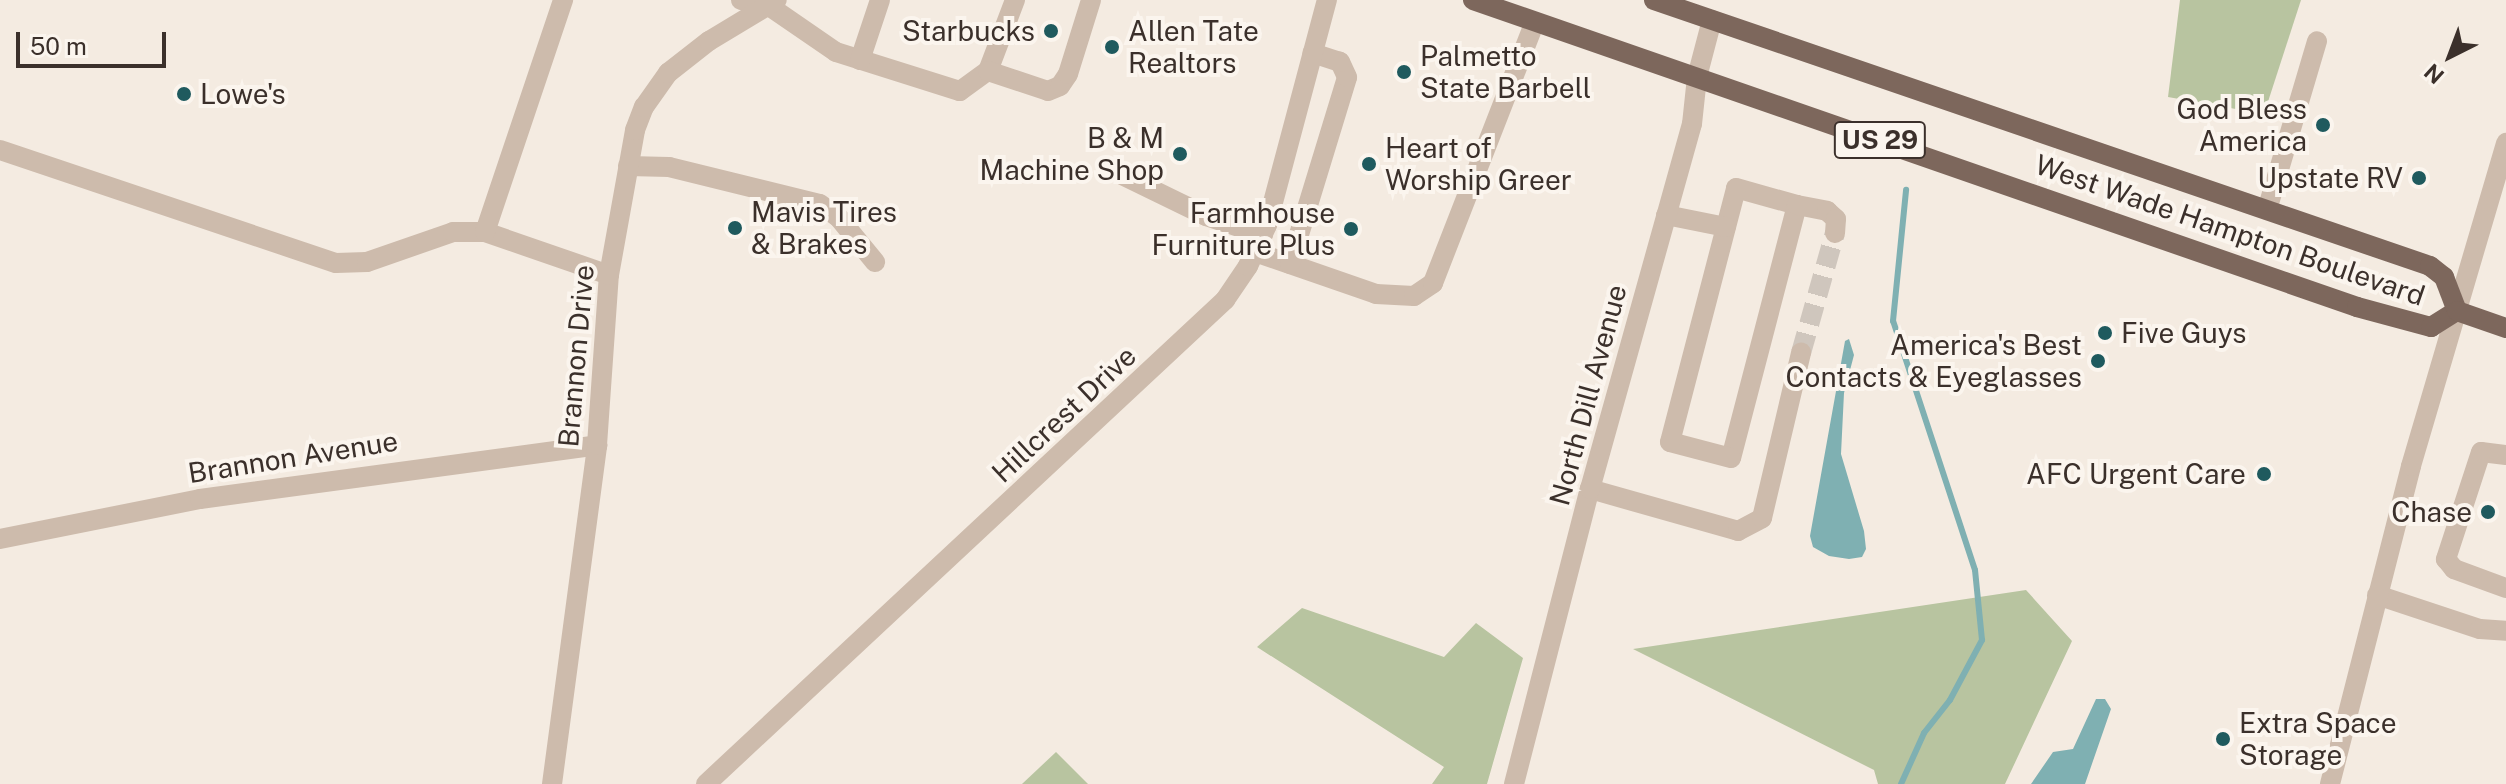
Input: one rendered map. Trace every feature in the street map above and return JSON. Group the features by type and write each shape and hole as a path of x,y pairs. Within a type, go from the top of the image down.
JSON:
{"main road":[{"name":"West Wade Hampton Boulevard","path":"1473,0 2357,307 2431,327 2457,311 2444,277 2430,266 1712,20 1685,5 1654,0"},
{"path":"2457,311 2506,328"}],"street":[{"path":"485,232 563,0"},
{"path":"741,0 773,3 836,52 960,91 988,71 1015,0"},
{"path":"860,60 880,0"},
{"path":"988,71 1048,91 1060,86 1068,74 1091,0"},
{"name":"Hillcrest Drive","path":"706,784 1225,300 1259,243 1327,0"},
{"name":"Brannon Drive","path":"552,784 597,445 609,275 628,166 644,107 668,73 709,41 773,3"},
{"name":"North Dill Avenue","path":"1514,784 1590,489 1692,124 1697,77 1712,20"},
{"path":"1120,174 1259,243 1290,264 1376,294 1414,296 1433,283 1535,22"},
{"path":"2267,210 2317,41"},
{"path":"1290,264 1347,77 1340,62 1312,53"},
{"path":"2330,784 2377,595 2506,143"},
{"path":"0,150 336,263 367,262 453,232 485,232 609,275"},
{"path":"628,166 669,167 820,204 839,218 875,262"},
{"path":"1797,205 1731,458 1670,442 1736,188 1827,211 1836,219 1835,233"},
{"path":"1666,215 1726,227"},
{"path":"1590,489 1738,531 1762,518 1801,353"},
{"name":"Brannon Avenue","path":"0,539 200,499 597,445"},
{"path":"2506,455 2481,452 2446,559 2454,569 2506,588"},
{"path":"2377,595 2480,629 2506,631"}],"green space":[{"path":"2180,0 2301,0 2264,114 2168,97"},
{"path":"2026,590 2072,641 2005,784 1878,784 1874,770 1633,649"},
{"path":"1302,608 1444,657 1476,623 1523,658 1487,784 1432,784 1444,767 1257,647"},
{"path":"1056,752 1088,784 1022,784"}],"water":[{"path":"1849,339 1854,355 1844,393 1841,454 1864,531 1866,549 1862,557 1849,559 1829,556 1813,547 1810,536 1845,341"},
{"path":"2096,699 2105,699 2111,709 2085,784 2031,784 2053,752 2073,749"}],"waterway":[{"path":"1901,784 1924,733 1950,700 1982,640 1975,570 1893,321 1906,190"}],"tunnel":[{"path":"1801,353 1835,233"}],"place":[{"name":"Starbucks","path":"1051,31"},
{"name":"Allen Tate Realtors","path":"1112,47"},
{"name":"Palmetto State Barbell","path":"1404,72"},
{"name":"Lowe's","path":"184,94"},
{"name":"God Bless America","path":"2323,125"},
{"name":"B & M Machine Shop","path":"1180,154"},
{"name":"Heart of Worship Greer","path":"1369,164"},
{"name":"Upstate RV","path":"2419,178"},
{"name":"Mavis Tires & Brakes","path":"735,228"},
{"name":"Farmhouse Furniture Plus","path":"1351,229"},
{"name":"Five Guys","path":"2105,333"},
{"name":"America's Best Contacts & Eyeglasses","path":"2098,361"},
{"name":"AFC Urgent Care","path":"2264,474"},
{"name":"Chase","path":"2488,512"},
{"name":"Extra Space Storage","path":"2223,739"}]}
